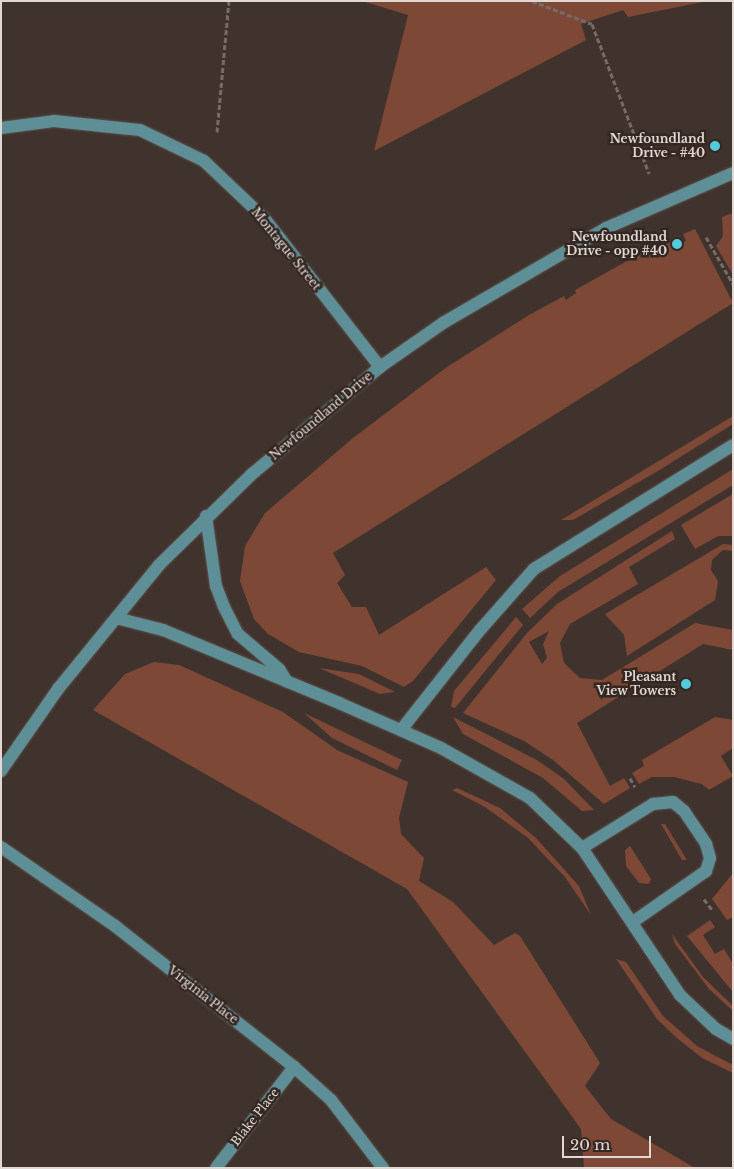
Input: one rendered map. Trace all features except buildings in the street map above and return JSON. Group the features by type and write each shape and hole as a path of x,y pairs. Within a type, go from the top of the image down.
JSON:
{"street":[{"name":"Montague Street","path":"1,128 54,121 140,130 204,161 264,218 380,367"},
{"name":"Newfoundland Drive","path":"1,771 58,689 116,618 206,516 380,367 443,323 606,228 733,173"},
{"path":"401,730 480,630 534,569 733,446"},
{"path":"206,516 216,586 224,607 238,634 279,669 287,682"},
{"path":"116,618 163,630 401,730 510,785 546,811 582,848 680,995 716,1029 733,1039"},
{"path":"582,848 654,804 673,802 684,810 706,844 710,858 706,871 633,922"},
{"name":"Virginia Place","path":"1,847 115,926 294,1067 331,1100 382,1168"},
{"name":"Blake Place","path":"216,1168 294,1067"}],"path":[{"path":"217,132 229,1"},
{"path":"532,1 592,24 649,173"},
{"path":"706,237 733,284"},
{"path":"630,778 635,787"},
{"path":"704,899 713,911"}],"shaded area":[{"path":"362,1 708,1 628,17 623,10 581,24 586,40 374,151 408,15"},
{"path":"733,213 733,275 716,246 723,236 722,217"},
{"path":"695,229 733,303 333,553 345,575 337,583 352,607 366,607 379,635 486,567 496,580 413,681 404,687 362,666 299,652 268,634 254,619 240,581 245,546 265,513 353,438 447,367 529,315 564,296 566,300 576,293 575,290 636,256 669,241 673,248 686,241 683,234"},
{"path":"733,416 733,424 658,471 573,520 561,520"},
{"path":"733,469 733,485 558,592 530,618 522,609 560,576"},
{"path":"733,494 733,536 718,536 695,549 681,525"},
{"path":"672,531 675,539 629,567 638,584 570,624 560,643 564,663 580,678 602,680 695,623 733,630 733,650 703,644 577,723 610,786 624,778 630,788 604,804 553,760 524,741 463,713 527,633 557,604","holes":["549,631 543,644 547,658 542,664 529,642"]},
{"path":"723,544 733,545 733,551 723,550 712,560 711,570 718,581 715,600 627,656 624,635 605,614"},
{"path":"516,617 523,625 455,708 451,707 454,691"},
{"path":"154,662 179,665 283,712 337,750 408,782 399,818 401,834 424,858 419,881 453,902 494,945 515,933 520,936 600,1063 585,1086 611,1119 695,1168 584,1168 581,1129 407,889 93,710 125,674"},
{"path":"319,668 359,674 395,692 380,694"},
{"path":"304,713 402,760 397,770 332,738"},
{"path":"453,717 537,760 564,779 594,810 582,811 543,778 463,734"},
{"path":"715,717 733,720 733,748 721,756 733,776 709,790 702,784 674,777 652,777 639,784 632,773 644,766 642,760"},
{"path":"457,788 500,808 536,838 579,886 591,915 565,877 528,838 485,807 452,790"},
{"path":"661,824 665,824 687,860 682,860"},
{"path":"630,846 651,879 649,884 639,883 626,866 625,850"},
{"path":"733,873 733,917 727,920 712,899"},
{"path":"710,920 715,927 703,935 715,954 724,949 733,964 733,992 687,936"},
{"path":"672,934 703,977 733,1006 733,1011 709,989 675,944"},
{"path":"616,959 626,962 663,1016 697,1046 733,1065 733,1073 702,1058 657,1019"}],"place":[{"name":"Newfoundland Drive - #40","path":"715,146"},
{"name":"Newfoundland Drive - opp #40","path":"677,244"},
{"name":"Pleasant View Towers","path":"686,684"}]}
